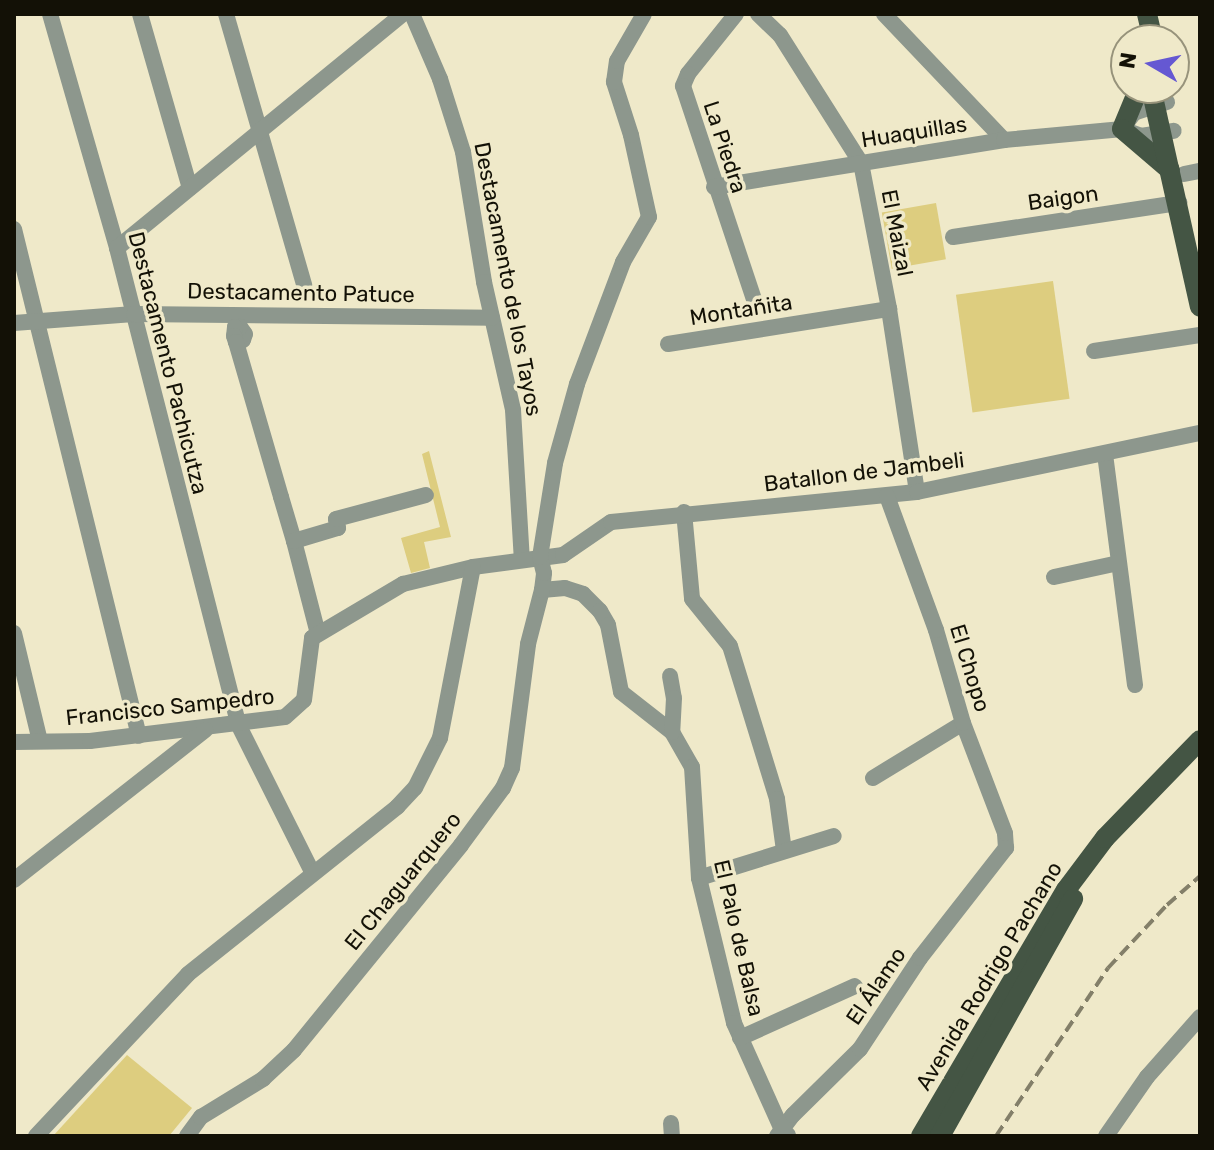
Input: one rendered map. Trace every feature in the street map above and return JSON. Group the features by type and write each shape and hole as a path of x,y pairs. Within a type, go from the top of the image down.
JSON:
{"main road":[{"path":"1132,104 1122,129 1185,172"},
{"path":"1161,104 1168,133 1185,172 1200,243"},
{"path":"1185,172 1179,203 1200,307"},
{"name":"Avenida Rodrigo Pachano","path":"921,1136 1066,890 1105,838 1200,740"},
{"name":"Avenida Rodrigo Pachano","path":"940,1136 1073,899 1115,845 1200,757"}],"street":[{"name":"Destacamento Pachicutza","path":"50,14 117,248 238,724 312,872"},
{"path":"140,14 190,188"},
{"path":"226,14 304,285"},
{"path":"117,248 403,14"},
{"name":"Destacamento de los Tayos","path":"412,14 440,79 463,152 492,318 513,410 522,560"},
{"name":"El Chaguarquero","path":"187,1136 212,1108 279,1067 461,845 503,788 512,768 528,644 542,590 544,573 540,557 555,463 577,384 623,262 649,217 631,135 614,82 617,61 644,14"},
{"name":"La Piedra","path":"736,14 688,74 683,86 756,306"},
{"name":"El Maizal","path":"758,14 780,35 861,163 889,309 917,492"},
{"path":"884,14 1004,140"},
{"path":"1122,129 1134,113 1147,104"},
{"name":"Huaquillas","path":"714,187 1004,140 1122,129 1141,136 1168,133"},
{"name":"Baigon","path":"953,237 1179,203"},
{"path":"14,229 139,736"},
{"name":"Montañita","path":"668,344 889,309"},
{"name":"Destacamento Patuce","path":"14,323 134,314 492,318"},
{"path":"1094,351 1200,335"},
{"path":"236,342 318,634 403,584 473,567 540,557"},
{"name":"Batallon de Jambeli","path":"540,557 563,555 611,522 684,512 917,492 1200,433"},
{"path":"1105,454 1135,685"},
{"path":"294,541 338,528 336,519 426,495"},
{"name":"El Chopo","path":"887,496 936,630 963,723 1005,833 1003,854"},
{"path":"684,512 692,599 730,646 777,799 784,851"},
{"path":"1054,577 1119,563"},
{"path":"36,1136 188,974 397,807 429,766 446,711 473,567"},
{"name":"El Palo de Balsa","path":"542,590 565,588 583,594 600,611 608,625 621,692 672,732 692,767 699,878 740,1038 783,1134"},
{"path":"14,633 40,741"},
{"name":"Francisco Sampedro","path":"14,742 139,736 281,719 293,713 304,700 310,643 318,634"},
{"path":"670,676 674,698 672,732"},
{"path":"873,778 963,723"},
{"path":"14,880 206,729"},
{"path":"699,878 834,836"},
{"name":"El Álamo","path":"783,1134 860,1049 920,958 1003,854"},
{"path":"740,1038 855,986"},
{"path":"1106,1136 1147,1077 1200,1017"}],"shaded area":[{"path":"936,203 946,259 892,269 882,213"},
{"path":"1053,281 1070,399 973,412 956,295"},
{"path":"429,451 451,537 424,542 430,568 411,573 401,538 440,527 422,454"},
{"path":"127,1055 192,1108 169,1136 53,1136"}],"railway":[{"path":"996,1136 1108,968 1167,905 1200,876"}]}
